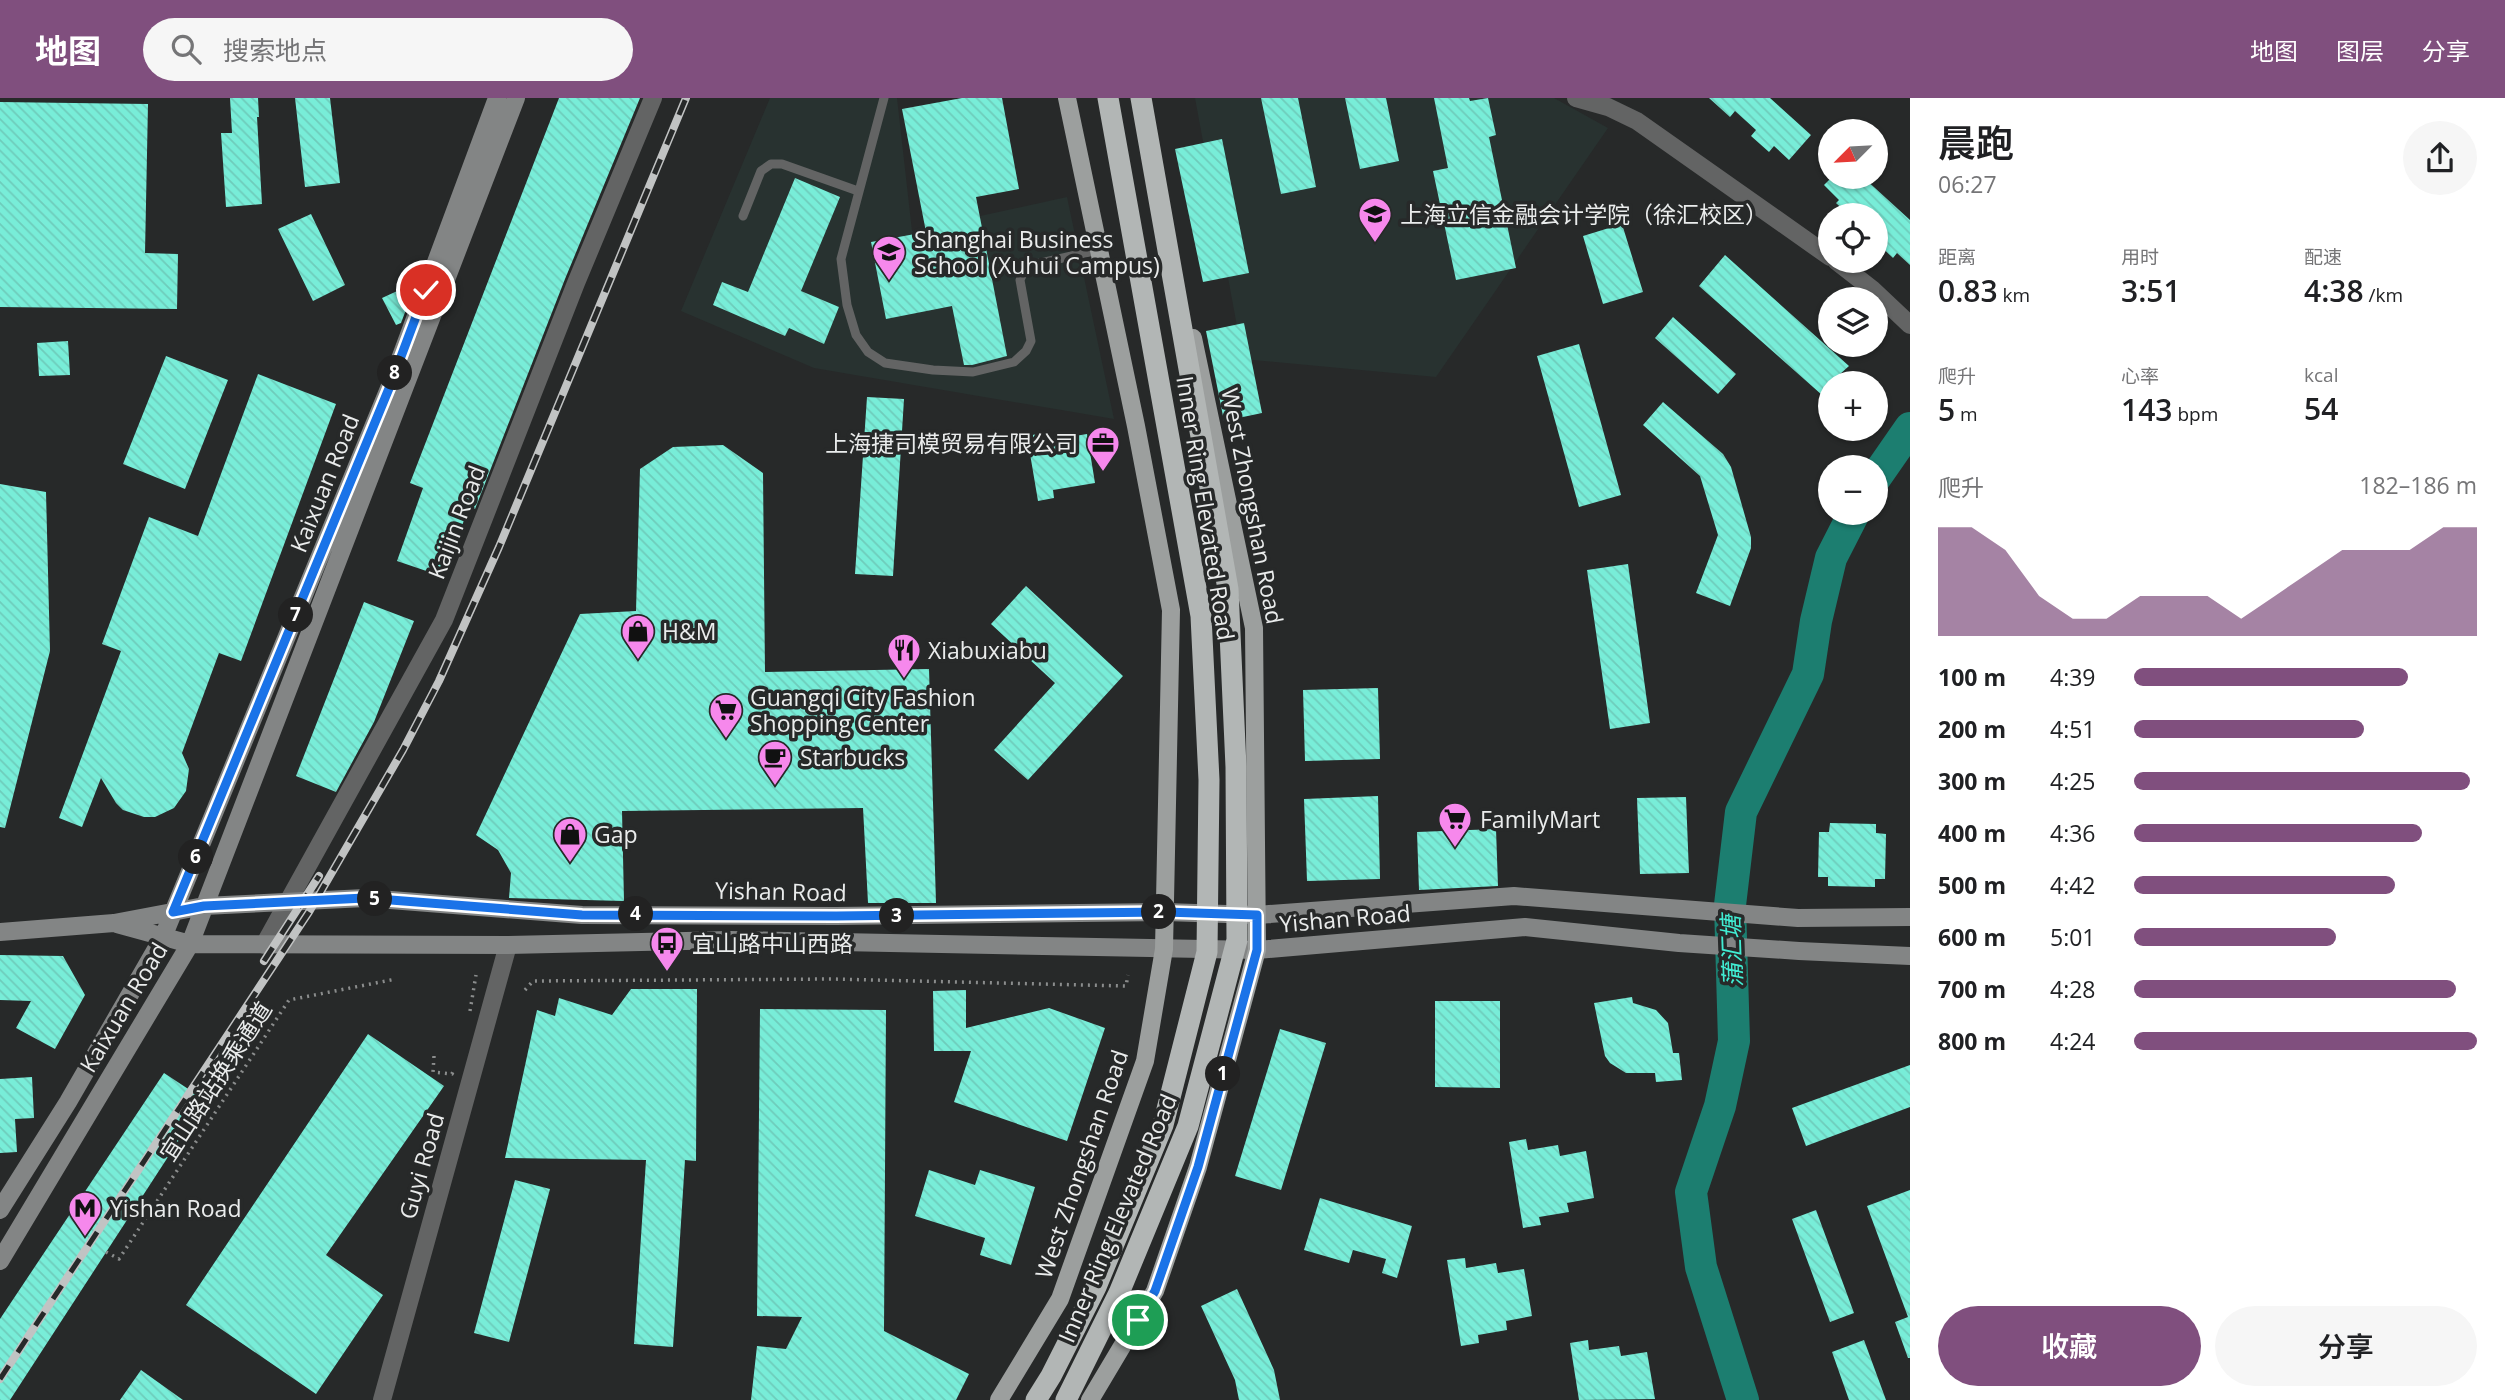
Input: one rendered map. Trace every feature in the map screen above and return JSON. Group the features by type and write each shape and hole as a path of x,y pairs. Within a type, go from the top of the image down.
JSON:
{"highway":[{"name":"Inner Ring Elevated Road","path":"1036,1400 1096,1287 1163,1125 1208,952 1209,780 1201,617 1108,98"},
{"name":"Inner Ring Elevated Road","path":"1066,1400 1119,1293 1188,1126 1237,940 1236,767 1228,589 1142,98"}],"main road":[{"name":"Kaixuan Road","path":"0,1210 68,1102 163,937 390,386 498,98"},
{"name":"Kaixuan Road","path":"0,1261 190,944 516,98"},
{"name":"West Zhongshan Road","path":"999,1400 1059,1299 1145,1061 1164,949 1171,610 1136,426 1067,98"},
{"name":"West Zhongshan Road","path":"1090,1400 1155,1291 1198,1167 1257,950 1255,628 1142,98"},
{"name":"Yishan Road","path":"0,932 114,923 204,906 365,898 582,915 836,916 1165,912 1257,915 1514,896 1798,918 1910,917"},
{"name":"Yishan Road","path":"114,923 190,944 508,945 730,940 1257,950 1525,927 1679,943 1910,956"}],"street":[{"name":"Kaijin Road","path":"264,944 444,620 571,296 653,98"},
{"path":"1576,98 1608,107 1637,121 1818,249"},
{"path":"1851,273 1910,325"},
{"name":"Guyi Road","path":"382,1400 508,945"}],"lane":[{"path":"884,98 841,259 847,305 856,335 868,352 885,363 933,370 973,372 1014,362 1026,351 1031,341 1020,280 1025,269 1098,250"},
{"path":"743,216 761,171 771,164 782,164 859,191"}],"path":[{"path":"469,1018 476,975"},
{"path":"525,990 533,981 831,979 1126,986 1128,975"},
{"name":"宜山路站换乘通道","path":"106,1252 119,1259 289,1000 396,979"},
{"path":"434,1056 433,1072 452,1074 456,1063"}],"shaded area":[{"name":"Shanghai Business School (Xuhui Campus)","path":"770,98 897,98 912,231 1067,197 1114,419 814,368 681,311"},
{"name":"上海立信金融会计学院（徐汇校区）","path":"1195,98 1554,98 1608,128 1436,377 1243,359"}],"building":[{"path":"230,98 258,98 262,204 226,207 221,133 232,133"},
{"path":"295,98 330,98 340,183 305,187"},
{"path":"559,98 640,98 565,279 475,509 469,506 444,577 397,561 423,488 410,483"},
{"path":"962,98 1002,98 1019,189 976,197 1007,356 972,365 964,365 952,306 886,319 871,242 926,232 902,109"},
{"path":"1261,98 1298,98 1316,187 1281,194"},
{"path":"1345,98 1386,98 1399,161 1360,169"},
{"path":"1434,98 1469,98 1470,101 1488,98 1496,135 1489,137 1516,268 1456,280 1433,171 1448,168"},
{"path":"1709,98 1770,98 1811,135 1789,160 1774,146 1769,152 1751,136 1756,130 1735,111 1730,117"},
{"path":"0,102 148,104 145,253 178,254 177,309 0,307"},
{"path":"1222,139 1249,273 1203,282 1175,149"},
{"path":"795,178 840,197 801,291 839,307 824,344 789,328 785,336 713,305 722,282 748,292"},
{"path":"1828,189 1876,189 1910,220 1910,265 1897,253 1893,258 1888,253 1888,203 1836,203 1839,200"},
{"path":"311,214 345,285 313,301 278,229"},
{"path":"1622,224 1643,292 1603,304 1583,236"},
{"path":"1725,255 1818,338 1818,357 1839,357 1849,366 1843,371 1818,371 1818,391 1699,286"},
{"path":"408,286 412,294 401,323 396,325 382,298"},
{"path":"1673,317 1736,374 1718,394 1655,338"},
{"path":"1244,323 1262,413 1224,421 1206,331"},
{"path":"68,341 70,375 39,376 37,343"},
{"path":"1579,344 1621,495 1579,507 1537,356"},
{"path":"166,356 228,380 185,489 123,464"},
{"path":"258,374 336,404 241,661 219,653 182,753 189,769 186,791 174,808 155,817 144,817 123,810 101,778 82,827 59,818 121,651 102,644 149,517 198,536"},
{"path":"867,397 904,399 893,576 855,574"},
{"path":"1663,402 1723,454 1731,467 1751,537 1751,548 1730,606 1696,593 1718,535 1700,476 1643,425"},
{"path":"1043,433 1045,441 1087,434 1095,483 1053,490 1054,498 1038,501 1027,436"},
{"name":"Guangqi City Fashion Shopping Center","path":"723,445 763,473 765,672 929,669 936,903 868,903 863,808 622,811 624,901 509,898 511,873 498,850 476,835 580,614 636,611 640,469 673,447"},
{"path":"0,484 46,492 50,651 5,828 0,827"},
{"path":"1628,564 1650,723 1610,729 1587,570"},
{"path":"1026,586 1123,676 1028,780 994,750 1055,683 991,624"},
{"path":"364,602 414,621 374,722 336,792 296,776"},
{"path":"1378,688 1380,759 1305,761 1303,690"},
{"path":"1378,796 1380,879 1307,881 1304,799"},
{"path":"1686,797 1689,873 1640,874 1637,798"},
{"path":"1830,823 1876,824 1876,833 1886,834 1885,879 1875,879 1875,887 1828,886 1828,877 1818,877 1819,832 1829,832"},
{"path":"1496,829 1498,886 1419,890 1417,832"},
{"path":"0,955 63,956 85,995 55,1049 16,1028 31,1001 0,1000"},
{"path":"631,989 697,989 696,1161 685,1160 673,1347 634,1344 646,1160 505,1158 537,1010 555,1016 559,998 612,1015"},
{"path":"966,990 966,1028 1049,1008 1105,1028 1067,1141 954,1102 971,1051 934,1051 933,991"},
{"path":"1632,997 1633,1003 1656,1010 1668,1023 1673,1053 1679,1053 1682,1080 1656,1082 1655,1073 1626,1073 1610,1063 1605,1056 1594,1003"},
{"path":"1435,1001 1500,1001 1500,1088 1435,1087"},
{"path":"760,1009 886,1010 884,1331 969,1374 956,1400 751,1400 757,1346 786,1349 802,1317 757,1316"},
{"path":"1280,1029 1326,1043 1281,1190 1235,1176"},
{"path":"368,1034 444,1086 326,1255 383,1295 316,1394 186,1305"},
{"path":"1910,1065 1910,1107 1806,1146 1792,1108"},
{"name":"Yishan Road","path":"164,1073 205,1100 10,1400 0,1400 0,1319"},
{"path":"32,1077 34,1118 15,1119 17,1152 0,1153 0,1079"},
{"path":"1526,1139 1528,1150 1558,1145 1560,1156 1586,1151 1594,1198 1567,1203 1569,1212 1539,1217 1541,1225 1523,1228 1509,1142"},
{"path":"929,1170 975,1185 980,1170 1035,1187 1011,1265 980,1255 985,1238 915,1216"},
{"path":"515,1180 550,1189 509,1342 474,1333"},
{"path":"1910,1190 1908,1358 1895,1322 1908,1317 1867,1206"},
{"path":"1320,1198 1412,1226 1397,1278 1382,1273 1386,1259 1353,1250 1349,1263 1304,1250"},
{"path":"1816,1210 1854,1313 1830,1322 1792,1219"},
{"path":"1465,1258 1466,1268 1496,1263 1498,1273 1524,1269 1532,1316 1506,1321 1507,1330 1478,1335 1479,1343 1461,1346 1447,1260"},
{"path":"1237,1289 1274,1370 1280,1400 1239,1400 1235,1380 1201,1306"},
{"path":"1588,1340 1589,1350 1619,1346 1621,1356 1647,1352 1655,1399 1579,1400 1570,1343"},
{"path":"1864,1340 1886,1400 1849,1400 1832,1352"},
{"path":"141,1370 183,1400 120,1400"}],"waterway":[{"name":"蒲汇塘","path":"1888,460 1910,428"},
{"name":"蒲汇塘","path":"1743,1400 1701,1267 1691,1192 1720,1106 1734,1041 1730,905 1741,812 1808,674 1816,621 1831,558 1848,525"}],"railway":[{"path":"0,1379 309,912 403,750 439,681 499,547 686,98"},
{"path":"264,961 319,876"}],"place":[{"name":"上海立信金融会计学院（徐汇校区）","path":"1375,244"},
{"name":"Shanghai Business School (Xuhui Campus)","path":"889,282"},
{"name":"上海捷司模贸易有限公司","path":"1103,473"},
{"name":"H&M","path":"638,661"},
{"name":"Xiabuxiabu","path":"904,680"},
{"name":"Guangqi City Fashion Shopping Center","path":"726,740"},
{"name":"Starbucks","path":"775,787"},
{"name":"FamilyMart","path":"1455,849"},
{"name":"Gap","path":"570,864"},
{"name":"宜山路中山西路","path":"667,973"},
{"name":"Yishan Road","path":"85,1238"}],"route":[{"path":"426,290 390,386 173,912 204,906 365,898 582,915 836,916 1165,912 1257,915 1257,950 1198,1167 1155,1291 1138,1320"}]}
